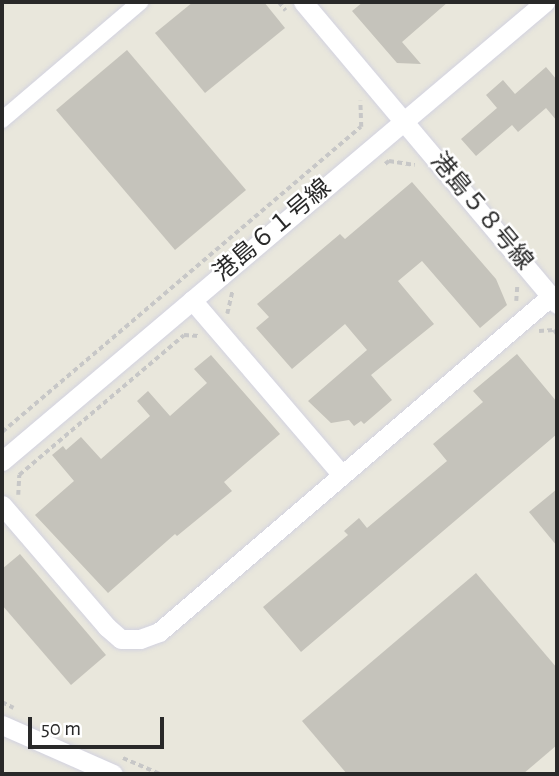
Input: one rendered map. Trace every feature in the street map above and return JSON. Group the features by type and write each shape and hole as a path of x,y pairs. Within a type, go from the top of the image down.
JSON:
{"street":[{"path":"2,120 140,2"},
{"name":"港島６１号線","path":"2,461 545,2"},
{"name":"港島５８号線","path":"295,7 404,120 554,300"},
{"path":"192,300 341,475"},
{"path":"10,501 107,627 121,639 140,639 159,632 524,319 554,300"},
{"path":"2,725 113,774"}],"path":[{"path":"279,2 295,7"},
{"path":"2,432 361,127 361,101 352,91"},
{"path":"389,161 415,165 423,175"},
{"path":"510,276 519,287 515,309 533,331 554,330 557,334"},
{"path":"10,501 19,475 184,335 202,336"}],"building":[{"path":"193,2 264,2 285,28 205,93 155,33"},
{"path":"363,2 448,2 402,42 421,64 397,63 352,11"},
{"path":"127,50 246,190 175,250 56,110"},
{"path":"546,67 557,80 557,121 546,108 518,132 512,125 476,156 461,139 497,108 486,95 503,80 515,94"},
{"path":"412,182 496,279 507,305 480,328 422,261 398,281 434,324 371,375 392,400 364,424 361,421 354,426 349,420 331,423 308,401 367,350 345,324 292,369 256,328 269,317 257,304 340,234 345,239"},
{"path":"517,354 557,402 557,434 301,652 263,607 348,535 344,531 359,518 367,528 447,461 433,444 483,402 473,391"},
{"path":"211,355 280,434 224,482 232,491 177,536 175,534 108,593 35,515 74,481 52,455 63,446 66,450 81,437 101,459 150,416 137,401 148,391 170,416 207,383 194,369"},
{"path":"557,489 557,546 529,512"},
{"path":"20,554 106,655 71,685 2,605 2,569"},
{"path":"476,573 557,668 557,745 523,774 347,774 302,721"}]}
